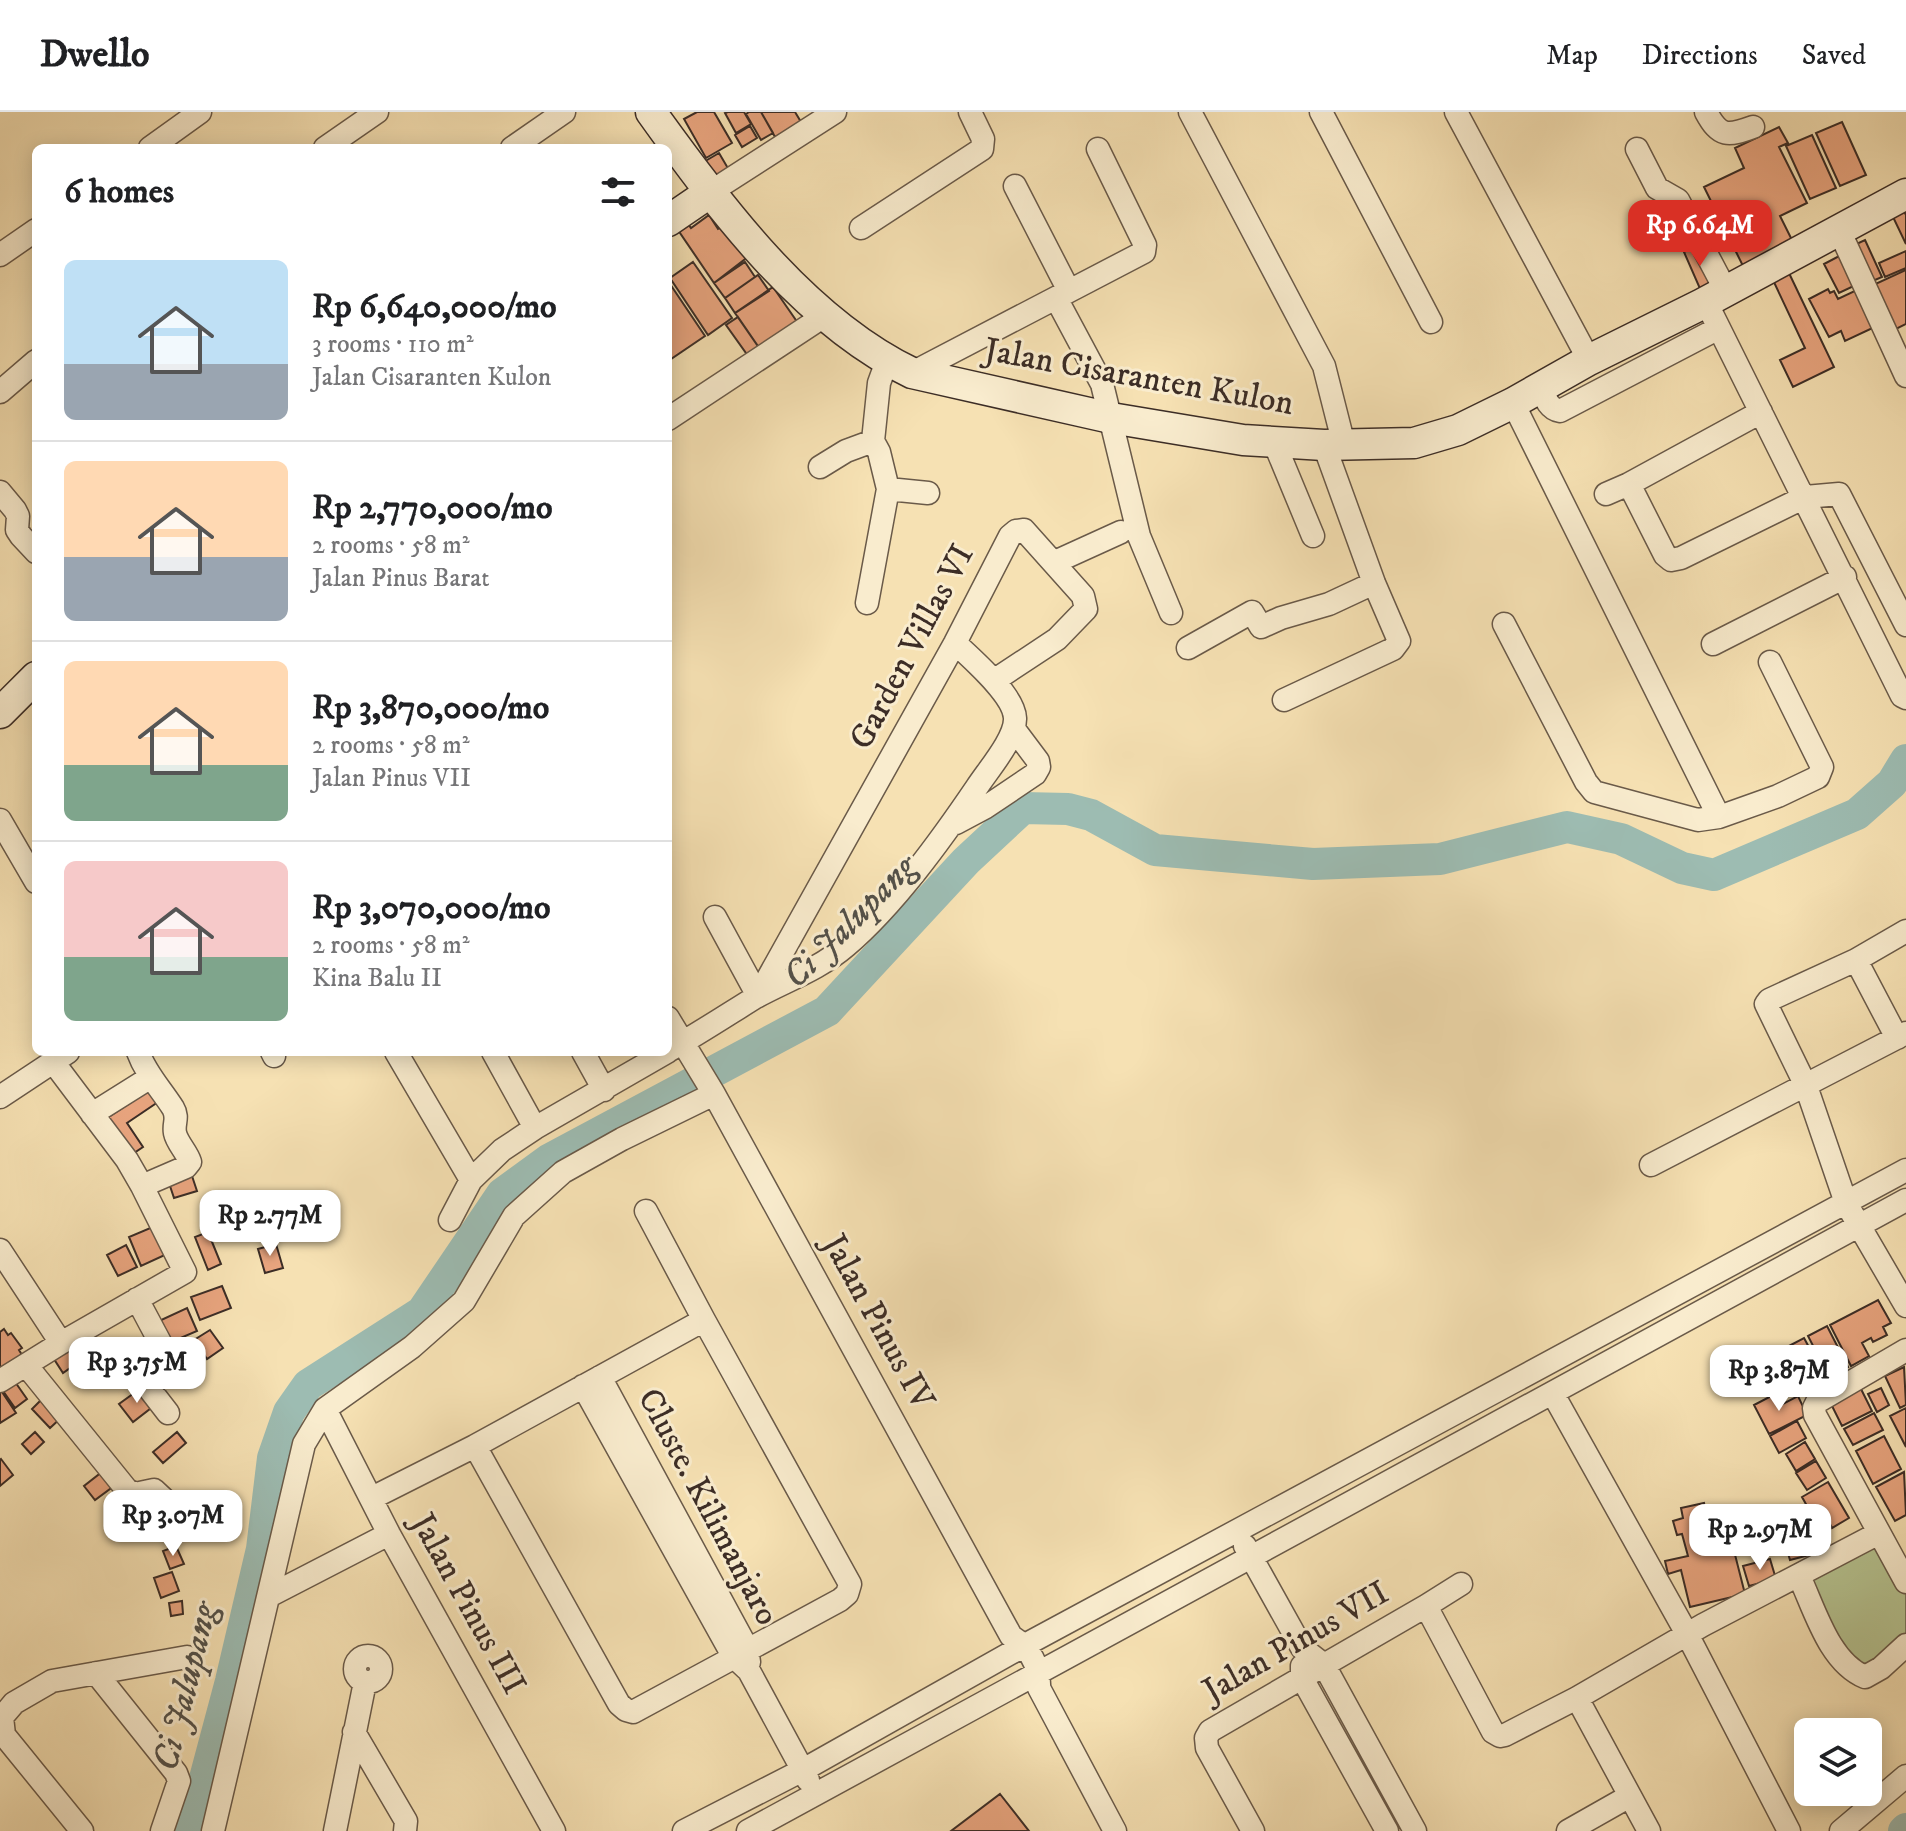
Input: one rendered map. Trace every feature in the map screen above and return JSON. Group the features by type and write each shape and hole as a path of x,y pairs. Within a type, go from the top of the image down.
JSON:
{"main road":[{"name":"Jalan Cisaranten Kulon","path":"651,112 709,193 824,316 900,367 1111,418 1243,440 1334,445 1414,443 1458,430 1589,360 1717,307 1839,230 1906,194"},
{"path":"672,218 709,193"},
{"path":"0,713 32,681"}],"street":[{"path":"156,144 200,112"},
{"path":"331,144 377,112"},
{"path":"518,144 564,112"},
{"path":"861,228 982,149 983,139 970,112"},
{"path":"1190,112 1324,366 1334,445 1374,583 1399,641 1397,646 1284,700"},
{"path":"1321,112 1431,322"},
{"path":"1456,112 1589,360"},
{"path":"1706,112 1713,125 1723,133 1733,134 1753,127"},
{"path":"709,193 830,113"},
{"path":"867,603 888,489 879,452 873,441 879,383 900,367 1063,295 1144,252 1145,245 1098,149"},
{"path":"1637,149 1657,188 1678,200 1717,307 1761,412 1902,696 1906,698"},
{"path":"1015,186 1102,384 1139,536 1171,613"},
{"path":"1839,230 1906,376"},
{"path":"0,255 32,233"},
{"path":"1541,387 1549,405 1560,411 1717,307"},
{"path":"672,416 824,316"},
{"path":"0,392 32,364"},
{"path":"1513,403 1719,817"},
{"path":"1606,494 1761,412"},
{"path":"820,467 846,451 873,441"},
{"path":"1274,442 1313,536"},
{"path":"1629,484 1665,555 1671,560 1681,558 1805,497 1839,494 1906,625"},
{"path":"888,489 928,493"},
{"path":"0,492 18,516 17,530 32,547"},
{"name":"Garden Villas VI","path":"758,996 955,643 1010,536 1024,530 1083,596 1086,609 1057,639 995,680"},
{"path":"1055,562 1121,532"},
{"path":"1713,644 1845,577"},
{"path":"1188,648 1252,612 1261,627 1329,604 1374,583"},
{"path":"1504,624 1594,792 1698,820 1719,817 1778,796 1821,773 1822,767 1770,662"},
{"path":"677,1049 758,996 805,975 846,946 907,882 951,826 1014,729 1015,715 995,680 955,643"},
{"path":"951,826 1035,774 1038,761 1014,729"},
{"path":"0,820 32,875"},
{"path":"715,917 758,996"},
{"path":"1906,931 1856,960 1767,1002 1806,1086 1846,1203 1906,1306"},
{"path":"1651,1165 1901,1035 1856,960"},
{"name":"Jalan Pinus IV","path":"677,1049 712,1090 1115,1831"},
{"path":"140,1056 174,1110 177,1119 175,1134 190,1162 186,1167 142,1186"},
{"path":"398,1056 471,1180"},
{"path":"495,1056 535,1128"},
{"path":"585,1056 604,1090"},
{"path":"450,1220 471,1180 502,1150 535,1128 665,1056"},
{"path":"0,1381 185,1272 142,1186 92,1114 61,1058 1,1094"},
{"path":"92,1114 151,1077"},
{"path":"213,1831 304,1444 325,1409 412,1347 464,1301 514,1216 563,1172 712,1090"},
{"path":"684,1831 803,1770 1015,1645 1237,1530 1906,1170"},
{"path":"748,1831 1034,1681 1251,1558 1906,1200"},
{"path":"475,1446 619,1704 626,1710 633,1712 743,1658 847,1594 850,1584 646,1211"},
{"path":"0,1250 61,1343"},
{"path":"137,1299 170,1361 170,1367 151,1386 151,1391 168,1413"},
{"path":"372,1498 475,1446 704,1320"},
{"path":"1906,1350 1817,1402 1814,1408 1906,1582"},
{"path":"1551,1361 1553,1393 1687,1634 1789,1831"},
{"path":"26,1365 127,1490 135,1494 154,1490 169,1504"},
{"path":"1526,1375 1553,1393"},
{"name":"Cluste. Kilimanjaro","path":"592,1382 816,1795"},
{"name":"Jalan Pinus III","path":"325,1409 389,1534 554,1831"},
{"path":"1237,1530 1302,1648 1324,1665 1415,1831"},
{"name":"Jalan Pinus VII","path":"1253,1831 1207,1748 1206,1738 1210,1731 1426,1606 1493,1732 1500,1736 1577,1698 1687,1634 1879,1533"},
{"path":"269,1596 389,1534"},
{"path":"1799,1576 1830,1643 1855,1673 1865,1677 1881,1668 1906,1645"},
{"path":"1426,1606 1461,1584"},
{"path":"1302,1648 1302,1678 1387,1831"},
{"path":"82,1831 4,1735 2,1717 14,1703 52,1681 187,1657"},
{"path":"96,1673 176,1773 179,1781 162,1831"},
{"path":"335,1831 365,1682"},
{"path":"1577,1698 1649,1831"},
{"path":"354,1732 406,1821 405,1831"},
{"path":"1841,1831 1906,1776"},
{"path":"1568,1831 1628,1797"}],"green space":[{"path":"1876,1537 1906,1592 1906,1640 1879,1665 1856,1669 1804,1577"}],"building":[{"path":"697,112 714,112 732,143 706,158 684,119"},
{"path":"744,112 751,124 736,133 725,113"},
{"path":"761,112 773,133 761,140 746,114"},
{"path":"761,112 795,112 801,122 775,137"},
{"path":"1842,122 1866,175 1840,186 1816,133"},
{"path":"750,126 757,138 742,147 735,135"},
{"path":"1779,127 1788,143 1779,147 1807,203 1780,216 1794,244 1744,268 1704,187 1744,168 1735,148"},
{"path":"1812,135 1836,188 1810,199 1786,146"},
{"path":"719,153 729,170 711,179 702,163"},
{"path":"1904,211 1906,215 1906,244 1893,217"},
{"path":"709,215 718,229 725,225 749,256 714,283 678,230 688,224 691,228"},
{"path":"1865,240 1882,277 1868,283 1852,246"},
{"path":"1699,245 1715,284 1701,291 1684,252"},
{"path":"1906,251 1906,268 1885,277 1879,263"},
{"path":"1843,254 1858,284 1839,293 1824,264"},
{"path":"693,262 732,318 708,335 672,277"},
{"path":"745,262 755,277 725,298 714,283"},
{"path":"1906,270 1906,324 1892,331 1871,286"},
{"path":"1788,271 1834,367 1793,387 1780,360 1805,348 1772,278"},
{"path":"758,275 769,291 735,313 725,298"},
{"path":"672,287 705,336 672,358"},
{"path":"773,287 800,326 762,352 735,313"},
{"path":"1861,288 1879,325 1845,341 1841,331 1829,337 1809,299 1828,289 1830,293 1834,291 1838,299"},
{"path":"738,317 762,352 751,360 726,325"},
{"path":"153,1088 161,1100 127,1123 143,1147 128,1157 104,1120"},
{"path":"191,1173 197,1191 174,1198 168,1180"},
{"path":"267,1197 272,1215 255,1220 250,1203"},
{"path":"155,1226 167,1254 141,1266 129,1237"},
{"path":"208,1232 221,1264 208,1270 195,1237"},
{"path":"276,1244 283,1268 265,1273 258,1249"},
{"path":"126,1245 137,1267 118,1276 107,1255"},
{"path":"222,1286 231,1308 200,1320 191,1297"},
{"path":"1878,1300 1891,1323 1883,1327 1887,1335 1873,1342 1871,1338 1862,1343 1869,1356 1851,1366 1830,1325"},
{"path":"187,1308 197,1331 169,1343 159,1321"},
{"path":"1827,1326 1848,1367 1829,1377 1808,1336"},
{"path":"4,1329 22,1348 19,1350 25,1360 0,1377 0,1332"},
{"path":"210,1330 223,1348 207,1359 194,1340"},
{"path":"1804,1338 1825,1377 1807,1386 1787,1347"},
{"path":"192,1339 201,1356 179,1368 170,1350"},
{"path":"66,1347 77,1363 63,1373 52,1356"},
{"path":"158,1347 167,1361 134,1381 125,1367"},
{"path":"1904,1367 1906,1405 1900,1408 1885,1376"},
{"path":"13,1379 27,1399 15,1408 1,1388"},
{"path":"1860,1387 1872,1411 1842,1426 1830,1402"},
{"path":"141,1388 155,1405 133,1422 119,1404"},
{"path":"1881,1388 1889,1405 1877,1412 1868,1394"},
{"path":"0,1389 16,1413 0,1423"},
{"path":"1775,1394 1781,1405 1798,1396 1807,1415 1769,1434 1754,1405"},
{"path":"45,1396 64,1415 50,1428 32,1409"},
{"path":"1906,1408 1906,1447 1890,1416"},
{"path":"1874,1413 1883,1430 1853,1445 1844,1429"},
{"path":"1797,1421 1806,1438 1779,1453 1770,1436"},
{"path":"35,1432 44,1442 31,1454 22,1444"},
{"path":"177,1432 186,1443 163,1463 153,1452"},
{"path":"1884,1436 1901,1469 1873,1484 1856,1451"},
{"path":"1805,1442 1815,1459 1796,1471 1786,1454"},
{"path":"0,1460 13,1475 0,1486"},
{"path":"1816,1461 1826,1478 1807,1490 1796,1473"},
{"path":"107,1468 118,1483 95,1500 84,1486"},
{"path":"1904,1472 1906,1515 1895,1521 1876,1487"},
{"path":"1828,1482 1849,1518 1832,1528 1826,1516 1819,1520 1814,1511 1811,1513 1802,1497"},
{"path":"1704,1503 1707,1517 1741,1509 1747,1531 1730,1535 1745,1594 1690,1607 1681,1570 1668,1574 1665,1561 1688,1556 1682,1534 1677,1535 1673,1521 1683,1518 1681,1508"},
{"path":"1802,1516 1813,1554 1790,1560 1779,1522"},
{"path":"176,1546 184,1564 170,1569 163,1551"},
{"path":"1770,1559 1776,1579 1749,1586 1743,1566"},
{"path":"172,1572 179,1591 161,1598 154,1578"},
{"path":"182,1601 183,1614 171,1616 169,1603"},
{"path":"1000,1794 1029,1831 951,1831"}],"waterway":[{"name":"Ci Jalupang","path":"191,1831 262,1549 273,1458 289,1412 308,1385 422,1312 502,1194 550,1159 827,1011 966,861 1023,808 1068,809 1091,815 1155,850 1313,864 1440,859 1567,827 1621,839 1682,868 1714,875 1857,814 1892,783 1906,760"}]}
